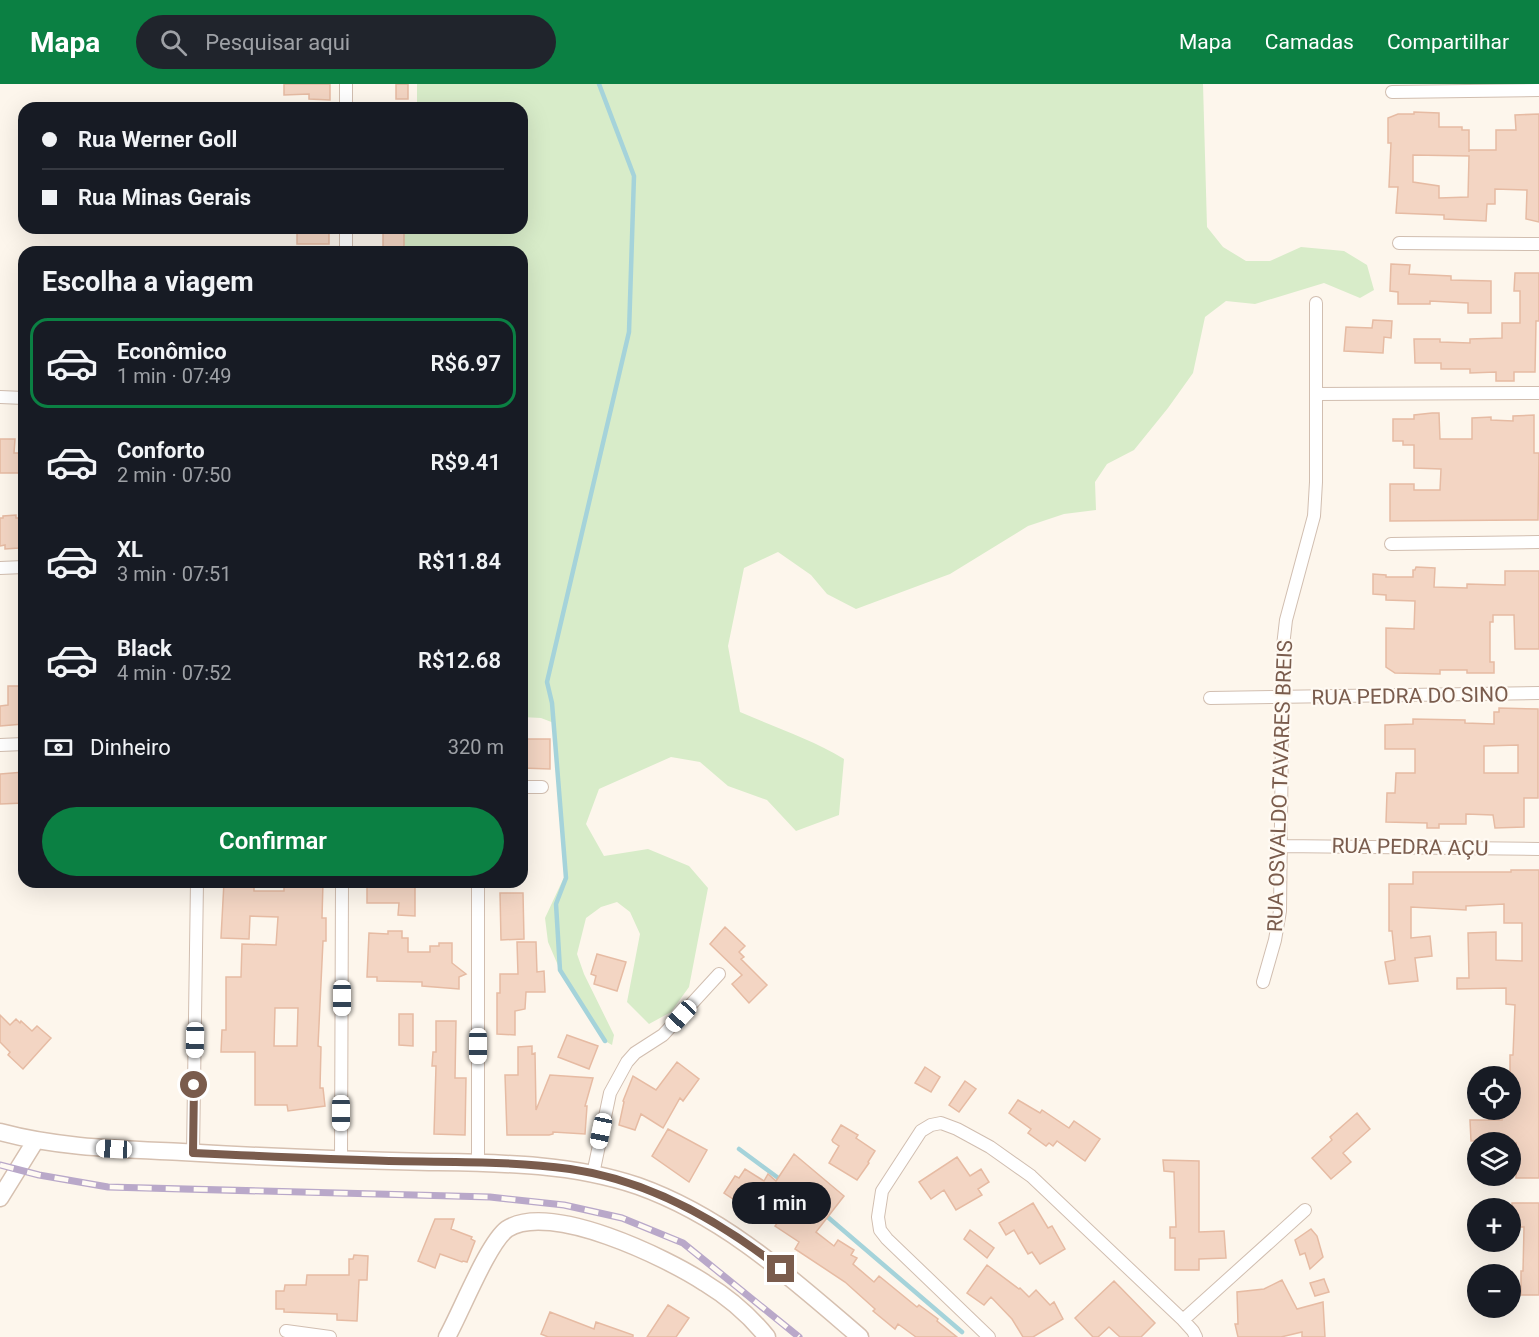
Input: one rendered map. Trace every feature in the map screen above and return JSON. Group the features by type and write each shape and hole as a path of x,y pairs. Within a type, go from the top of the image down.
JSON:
{"main road":[{"path":"0,1132 36,1140 100,1148 341,1160 529,1165 592,1174 640,1187 708,1219 758,1251 860,1337"},
{"path":"0,1198 36,1140"},
{"path":"447,1337 498,1238 516,1225 554,1222 605,1235 668,1261 706,1283 729,1300 767,1337"}],"street":[{"path":"346,84 346,102"},
{"path":"1392,92 1539,90"},
{"path":"1399,243 1539,244"},
{"name":"RUA OSVALDO TAVARES BREIS","path":"1263,982 1278,928 1282,661 1286,620 1314,516 1316,303"},
{"path":"1316,394 1539,393"},
{"path":"0,397 18,398"},
{"path":"1391,544 1539,542"},
{"path":"0,568 18,567"},
{"name":"RUA PEDRA DO SINO","path":"1210,699 1539,693"},
{"path":"0,745 18,744"},
{"path":"528,787 542,787"},
{"name":"RUA PEDRA AÇU","path":"1281,846 1539,849"},
{"path":"193,1153 198,888"},
{"path":"341,1160 342,888"},
{"path":"478,888 478,1163"},
{"path":"592,1174 610,1093 627,1062 635,1053 663,1035 719,975"},
{"path":"989,1337 880,1230 878,1205 882,1191 921,1131 931,1125 941,1124 957,1129 990,1147 1031,1176 1183,1320 1196,1337"},
{"path":"1183,1320 1305,1210"},
{"path":"286,1331 330,1337"}],"green space":[{"path":"417,84 1203,84 1207,227 1223,247 1246,261 1270,261 1301,247 1344,251 1367,265 1374,290 1360,298 1324,283 1255,304 1226,301 1205,317 1193,373 1134,450 1107,464 1095,482 1096,510 1064,514 1028,526 950,574 856,609 827,594 811,575 778,552 744,568 728,646 740,712 806,739 844,759 839,815 796,831 767,800 728,786 700,762 671,757 599,789 586,824 604,856 648,849 689,866 708,888 689,987 671,1012 649,1024 627,1002 640,934 630,912 617,902 601,907 586,918 577,954 584,974 614,1035 612,1045 605,1041 560,970 548,942 545,918 566,873 554,723 541,718 528,717 528,246 404,246 402,236 402,234 528,234 528,102 417,102"}],"building":[{"path":"284,84 330,84 330,100 309,99 309,94 284,95"},
{"path":"396,84 408,84 408,99 396,99"},
{"path":"1414,112 1439,113 1439,127 1462,127 1462,130 1469,130 1469,150 1496,150 1496,130 1516,130 1515,115 1539,114 1539,222 1526,219 1527,190 1495,189 1495,204 1487,204 1486,221 1444,219 1444,215 1396,213 1398,187 1389,187 1391,143 1388,143 1388,118 1398,114 1414,114","holes":["1413,155 1469,156 1468,197 1439,198 1439,186 1413,182"]},
{"path":"297,234 329,234 329,244 297,244"},
{"path":"383,234 404,234 404,246 383,246"},
{"path":"1391,264 1410,265 1409,274 1451,276 1451,280 1491,281 1491,313 1468,313 1468,303 1430,301 1430,304 1398,304 1398,292 1390,291"},
{"path":"1515,273 1539,273 1539,321 1536,321 1535,372 1514,372 1514,381 1496,381 1496,372 1470,373 1470,369 1441,369 1441,363 1415,363 1414,339 1440,339 1440,342 1470,343 1470,339 1502,338 1502,323 1520,323 1520,291 1514,291"},
{"path":"1373,320 1392,321 1391,338 1384,337 1383,353 1344,351 1346,327 1372,328"},
{"path":"1439,413 1440,439 1472,439 1472,418 1491,417 1491,420 1513,421 1513,416 1534,415 1534,453 1539,453 1538,520 1390,521 1390,484 1414,484 1414,490 1440,490 1441,469 1414,468 1414,445 1403,445 1403,441 1393,441 1393,419 1414,419 1414,415"},
{"path":"0,439 15,439 14,453 18,453 18,473 0,473"},
{"path":"16,515 18,518 18,548 5,549 5,545 0,546 0,518"},
{"path":"1416,567 1435,568 1434,587 1467,588 1467,584 1505,585 1505,571 1539,571 1539,649 1515,649 1514,615 1493,615 1493,622 1490,622 1490,662 1494,662 1494,673 1440,670 1440,674 1395,673 1386,667 1386,628 1414,629 1415,601 1386,600 1386,595 1373,594 1373,574 1386,575 1386,577 1413,577 1413,570"},
{"path":"8,686 18,686 18,724 0,726 0,706 8,705"},
{"path":"1499,708 1538,709 1538,798 1524,798 1524,827 1495,828 1493,815 1466,814 1466,824 1439,824 1439,828 1427,828 1427,823 1386,822 1387,793 1395,793 1396,773 1415,773 1415,749 1385,749 1385,725 1413,724 1413,719 1465,720 1465,723 1494,724 1494,712 1499,712","holes":["1518,745 1518,773 1484,773 1484,746"]},
{"path":"528,739 550,739 550,769 528,768"},
{"path":"18,772 18,803 0,804 0,774"},
{"path":"1511,870 1539,870 1539,1178 1521,1178 1521,1132 1471,1132 1470,1120 1521,1120 1521,1066 1510,1066 1510,1055 1513,1055 1515,1005 1506,1004 1506,988 1457,989 1457,978 1469,978 1468,933 1496,932 1496,960 1522,961 1522,923 1504,923 1504,904 1466,906 1466,910 1411,907 1411,938 1430,936 1432,956 1415,958 1418,981 1389,984 1385,962 1395,960 1392,931 1389,931 1389,884 1413,884 1413,872 1511,872"},
{"path":"224,888 284,891 284,888 323,888 322,918 326,918 326,941 323,941 318,1046 321,1047 320,1088 323,1088 325,1106 288,1111 287,1105 255,1105 255,1052 221,1052 222,1030 226,1030 226,977 241,977 242,944 276,945 278,917 250,916 249,939 221,938","holes":["275,1008 298,1008 297,1046 274,1046"]},
{"path":"367,888 415,888 415,916 398,915 399,903 367,903"},
{"path":"500,893 523,893 524,939 501,940"},
{"path":"725,927 745,946 739,952 744,957 741,959 767,985 749,1003 732,984 742,975 710,944"},
{"path":"388,931 402,931 402,938 408,938 408,952 430,952 430,946 452,943 452,963 466,974 459,977 459,989 422,986 422,982 377,981 377,977 367,977 369,933 388,934"},
{"path":"517,942 536,942 537,972 544,971 545,992 526,992 525,1009 515,1011 515,1035 497,1034 497,993 500,993 500,974 518,974"},
{"path":"597,954 626,962 617,991 594,984 596,976 591,974"},
{"path":"399,1014 413,1014 413,1046 399,1045"},
{"path":"0,1015 10,1025 16,1019 32,1031 37,1026 51,1038 23,1069 8,1055 10,1052 0,1042"},
{"path":"436,1021 456,1021 455,1078 466,1078 465,1135 434,1134 436,1066 432,1066 433,1052 436,1052"},
{"path":"567,1035 598,1046 589,1069 558,1057"},
{"path":"532,1046 532,1054 535,1053 536,1110 550,1075 593,1078 585,1106 587,1106 585,1134 553,1132 549,1135 507,1135 505,1075 518,1075 518,1047"},
{"path":"677,1062 699,1079 683,1101 680,1098 663,1128 641,1114 635,1130 619,1125 623,1101 633,1076 656,1090"},
{"path":"925,1067 940,1077 931,1092 915,1083"},
{"path":"965,1081 976,1089 959,1112 949,1105"},
{"path":"1018,1100 1040,1113 1042,1110 1069,1128 1074,1121 1100,1139 1085,1161 1057,1141 1053,1146 1049,1143 1046,1146 1028,1133 1031,1129 1009,1113"},
{"path":"1357,1113 1370,1129 1343,1153 1351,1162 1331,1179 1312,1158 1332,1140 1330,1137"},
{"path":"841,1125 858,1135 856,1138 875,1151 857,1180 829,1163 839,1146 832,1140"},
{"path":"668,1129 707,1150 689,1182 652,1156"},
{"path":"794,1154 844,1196 816,1232 834,1246 838,1240 854,1250 851,1255 857,1258 853,1264 874,1282 879,1276 917,1307 919,1305 938,1319 937,1321 957,1337 916,1337 898,1324 895,1329 873,1311 875,1309 845,1282 795,1249 799,1242 775,1226 778,1222 748,1202 745,1207 724,1193 735,1176 739,1178 745,1169 764,1181 768,1174 776,1181"},
{"path":"957,1157 970,1176 981,1169 989,1182 978,1189 982,1195 956,1210 944,1190 931,1199 919,1182"},
{"path":"1163,1160 1199,1161 1199,1232 1224,1231 1226,1258 1199,1259 1199,1270 1175,1270 1175,1238 1170,1238 1170,1227 1176,1227 1174,1172 1164,1171"},
{"path":"1033,1203 1048,1228 1052,1226 1065,1249 1040,1264 1032,1252 1028,1254 1014,1230 1006,1235 999,1223"},
{"path":"1521,1203 1539,1203 1539,1295 1521,1295 1524,1227 1521,1227"},
{"path":"435,1219 454,1219 451,1229 472,1237 471,1239 475,1241 467,1262 440,1254 435,1268 418,1261"},
{"path":"1311,1229 1317,1236 1323,1257 1310,1269 1305,1253 1300,1255 1295,1240"},
{"path":"970,1230 994,1248 987,1258 964,1239"},
{"path":"354,1255 368,1256 367,1280 359,1280 357,1321 337,1320 337,1314 284,1312 284,1309 276,1309 276,1291 284,1291 285,1285 306,1285 307,1275 349,1275 349,1259 353,1259"},
{"path":"987,1265 1029,1297 1036,1290 1050,1305 1054,1302 1063,1319 1033,1337 1023,1337 1012,1319 991,1297 984,1305 967,1293"},
{"path":"1324,1279 1329,1292 1315,1296 1310,1283"},
{"path":"1282,1280 1297,1309 1323,1302 1325,1337 1302,1337 1302,1332 1281,1337 1238,1337 1235,1324 1238,1324 1237,1292 1264,1289"},
{"path":"1114,1281 1155,1323 1141,1337 1120,1337 1109,1327 1098,1337 1093,1337 1075,1318"},
{"path":"668,1305 689,1318 676,1337 647,1337"},
{"path":"550,1312 594,1329 596,1322 633,1335 633,1337 548,1337 541,1334"}],"waterway":[{"path":"599,84 634,176 629,332 547,682 552,703 566,878 556,904 560,970 605,1041"},
{"path":"739,1149 781,1180"},
{"path":"823,1213 962,1332"}],"railway":[{"path":"0,1165 39,1175 108,1187 490,1197 564,1205 622,1218 683,1243 799,1337"}],"route":[{"path":"194,1085 193,1153 529,1165 572,1169 640,1187 674,1202 736,1236 781,1269"}]}
